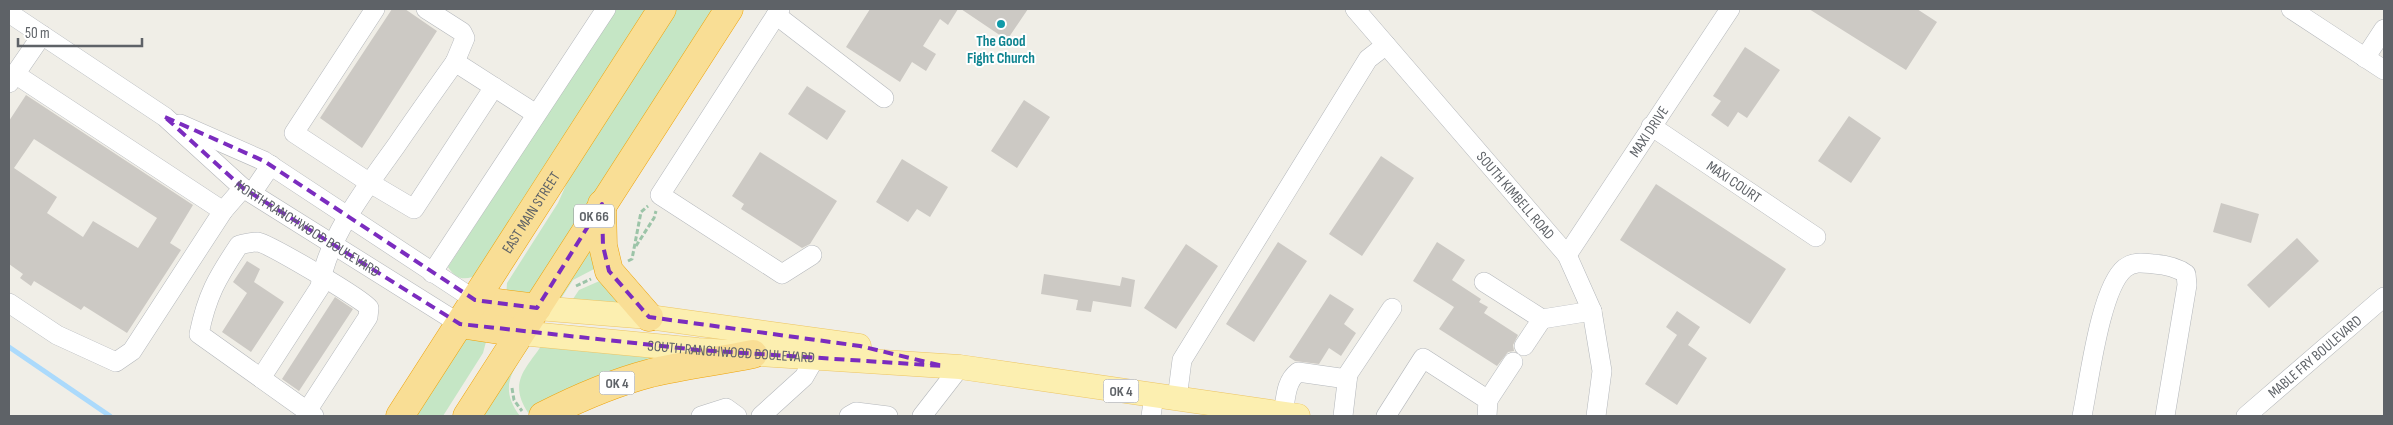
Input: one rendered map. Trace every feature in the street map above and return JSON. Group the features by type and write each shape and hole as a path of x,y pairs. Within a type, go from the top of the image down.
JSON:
{"highway":[{"name":"EAST MAIN STREET","path":"400,416 662,9"},
{"name":"OK 66","path":"467,416 729,9"},
{"path":"602,204 602,246 609,271 649,317"},
{"name":"OK 4","path":"475,300 537,308"},
{"path":"460,324 520,333"},
{"name":"OK 4","path":"543,416 576,399 614,384 651,373 753,354"}],"main road":[{"name":"SOUTH RANCHWOOD BOULEVARD","path":"537,308 649,317 860,346 952,366 1160,404 1216,411 1276,414"},
{"name":"SOUTH RANCHWOOD BOULEVARD","path":"520,333 753,354 952,366"}],"street":[{"path":"375,9 294,133 370,183 414,209 494,87"},
{"path":"261,378 320,288 322,276 334,245 370,183 455,62 465,38 462,32 426,9"},
{"path":"432,272 606,9"},
{"name":"SOUTH KIMBELL ROAD","path":"1355,9 1567,256 1592,311 1602,371 1596,416"},
{"name":"MAXI DRIVE","path":"1567,256 1730,9"},
{"path":"2291,9 2384,70"},
{"path":"812,255 782,274 660,195 778,12 884,98"},
{"name":"NORTH RANCHWOOD BOULEVARD","path":"9,13 166,117 247,190 460,324"},
{"path":"2365,58 2384,28"},
{"path":"42,35 12,78 223,211"},
{"path":"1160,404 1182,360 1368,59 1386,45"},
{"path":"455,62 536,114"},
{"name":"NORTH RANCHWOOD BOULEVARD","path":"166,117 270,165 475,300"},
{"name":"MAXI COURT","path":"1651,126 1816,237"},
{"path":"9,303 57,335 116,362 132,351 223,211 247,190 270,165"},
{"path":"259,242 362,300 370,312 310,414 261,378 199,334 205,304 218,277 238,245 259,242"},
{"path":"2082,416 2096,342 2111,288 2115,278 2133,263 2164,265 2181,270 2186,274 2187,285 2164,416"},
{"path":"1484,282 1542,319 1592,311"},
{"name":"MABLE FRY BOULEVARD","path":"2246,416 2384,297"},
{"path":"1343,416 1348,374 1392,308"},
{"path":"1524,346 1542,319"},
{"path":"761,416 804,377 815,358"},
{"path":"1386,416 1423,358 1487,408 1513,362"},
{"path":"922,416 952,366"},
{"path":"1276,414 1291,378 1298,372 1348,379"},
{"path":"701,416 731,412"},
{"path":"849,416 856,412 888,416"}],"path":[{"path":"660,195 654,218 634,248 641,212 660,195"}],"highlighted area":[{"path":"165,117 264,161 475,300 537,308 602,204 603,246 609,271 649,317 860,346 943,366 698,350 460,324 243,188"}],"green space":[{"path":"616,9 651,9 479,274 470,278 454,275 448,267"},
{"path":"673,9 716,9 530,295 506,298 507,283 558,203 582,149"},
{"path":"587,246 594,248 598,267 573,280 558,303 556,294"},
{"path":"604,279 621,303 571,302 579,290"},
{"path":"468,335 487,338 483,353 443,416 408,416"},
{"path":"525,342 532,342 514,370 509,386 513,405 520,416 477,416"},
{"path":"544,342 696,356 557,400 529,414 523,403 519,384 526,368"}],"building":[{"path":"392,9 405,9 437,31 362,148 320,118"},
{"path":"870,9 958,9 948,25 940,19 923,46 936,54 926,71 912,62 900,82 846,47"},
{"name":"The Good Fight Church","path":"961,9 1028,9 1007,40"},
{"path":"1809,9 1917,9 1937,22 1906,70"},
{"path":"1745,47 1780,70 1747,118 1738,112 1728,127 1711,115 1721,101 1713,96"},
{"path":"807,86 846,111 827,140 788,114"},
{"path":"26,95 193,205 170,243 181,250 127,333 84,306 81,310 34,281 31,286 20,278 23,274 9,264 9,121","holes":["34,139 157,218 138,248 93,221 83,237 47,213 57,197 14,168"]},
{"path":"1024,100 1050,117 1017,168 991,151"},
{"path":"1849,116 1881,138 1851,183 1818,161"},
{"path":"760,152 837,201 810,244 802,248 741,209 744,204 732,196"},
{"path":"1381,156 1414,178 1362,256 1329,234"},
{"path":"902,159 948,187 930,217 917,209 908,222 876,202"},
{"path":"1656,184 1786,269 1750,324 1620,240"},
{"path":"2221,203 2259,214 2251,243 2213,232"},
{"path":"2297,238 2319,261 2269,308 2247,285"},
{"path":"1278,242 1307,261 1254,342 1226,324"},
{"path":"1437,242 1465,260 1452,280 1481,299 1479,302 1488,307 1484,313 1518,335 1513,345 1514,351 1508,352 1497,366 1439,329 1454,307 1413,281"},
{"path":"1186,244 1218,266 1176,329 1144,308"},
{"path":"247,261 260,269 254,282 284,302 251,352 222,332 247,293 233,282"},
{"path":"1044,274 1120,286 1122,277 1135,280 1131,307 1093,301 1091,312 1076,310 1078,300 1041,294"},
{"path":"1330,294 1354,309 1344,324 1356,333 1341,356 1329,348 1319,364 1295,361 1289,357"},
{"path":"335,297 353,309 299,391 282,379"},
{"path":"1677,311 1700,327 1688,345 1707,358 1677,405 1645,384 1677,335 1666,327"}],"waterway":[{"path":"9,347 110,416"}],"place":[{"name":"The Good Fight Church","path":"1001,24"}]}
